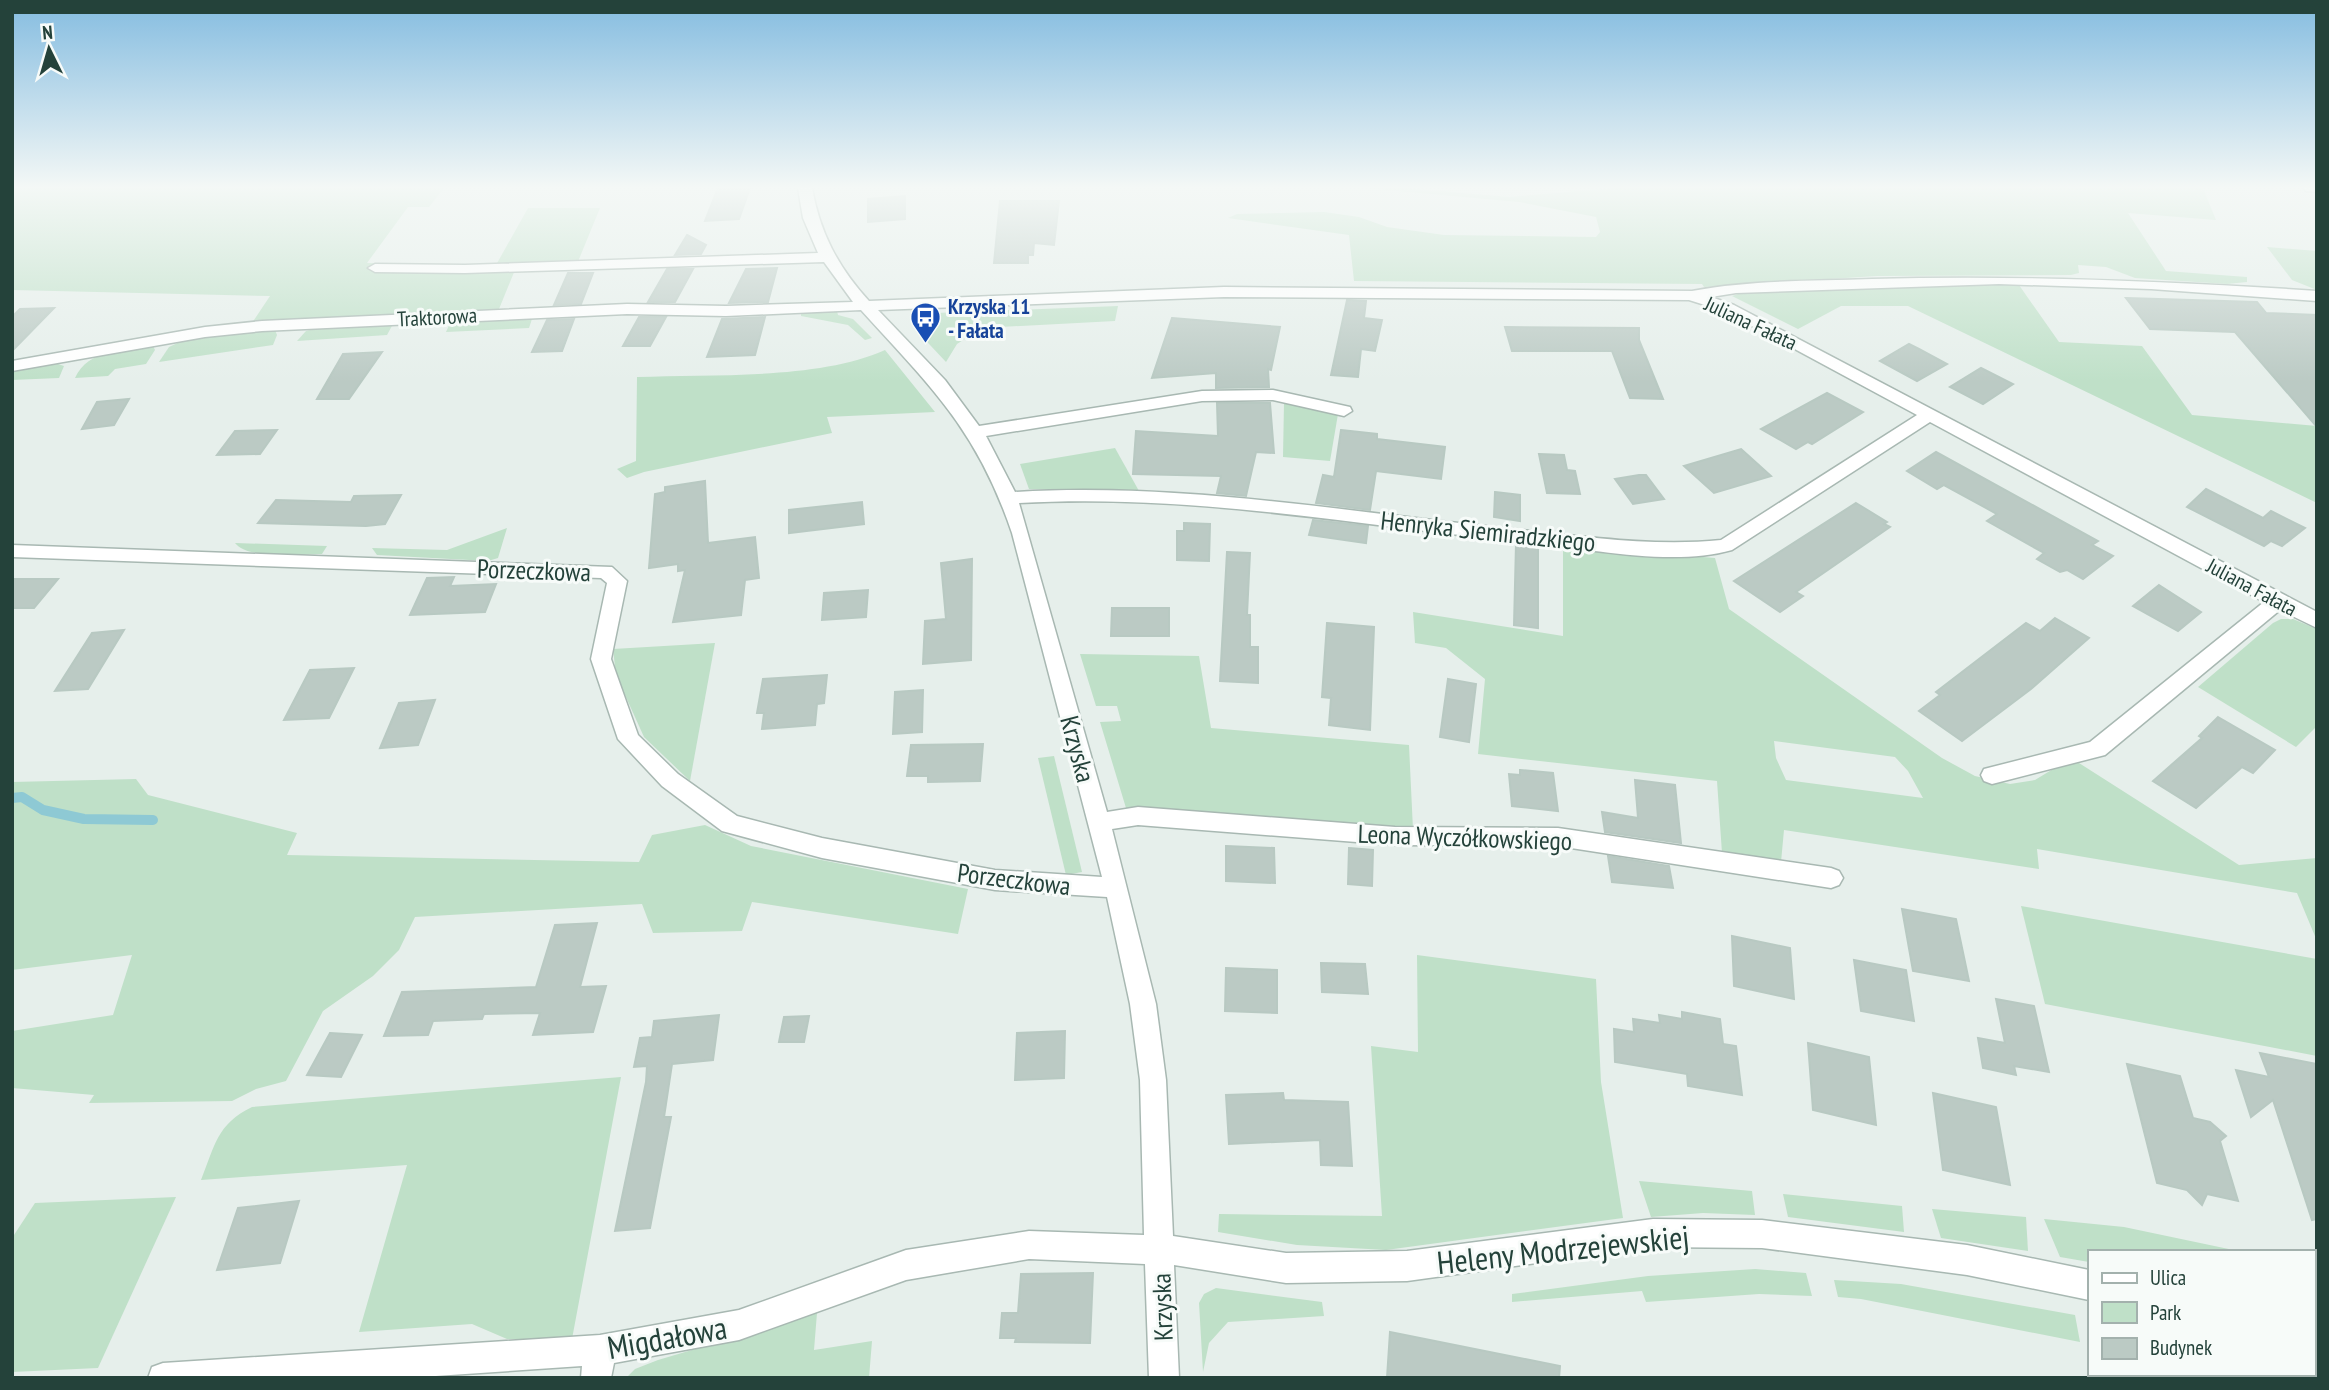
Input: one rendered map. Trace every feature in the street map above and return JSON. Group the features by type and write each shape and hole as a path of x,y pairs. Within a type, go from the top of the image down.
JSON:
{"street":[{"name":"Krzyska","path":"826,253 866,306 939,383 976,432 1010,498 1116,886 1143,1004 1153,1080 1164,1378"},
{"path":"375,268 465,270 828,257"},
{"path":"1691,295 1764,286 2012,279 2151,284 2317,296"},
{"name":"Juliana Fałata","path":"866,306 1224,292 1691,295 1729,308 2317,621"},
{"name":"Traktorowa","path":"12,366 205,332 262,326 627,309 726,310 866,306"},
{"path":"976,432 1202,396 1273,395 1344,411"},
{"name":"Henryka Siemiradzkiego","path":"1010,498 1048,494 1159,496 1340,514 1518,536 1689,551 1725,545 1929,415"},
{"name":"Porzeczkowa","path":"12,551 605,572 617,582 601,659 629,739 670,780 730,824 822,848 995,880 1092,888 1116,886"},
{"path":"1992,775 2097,749 2278,601"},
{"name":"Leona Wyczółkowskiego","path":"1098,824 1119,817 1138,816 1395,836 1558,837 1831,878"},
{"name":"Heleny Modrzejewskiej","path":"1160,1249 1286,1268 1407,1266 1653,1233 1762,1234 1967,1260 2088,1284"},
{"name":"Migdałowa","path":"163,1378 598,1364 739,1325 906,1265 1029,1245 1160,1249"}],"green space":[{"path":"12,253 374,253 367,263 496,265 503,253 582,253 577,264 517,265 499,309 252,323 270,296 12,290"},
{"path":"1351,253 2154,253 2166,271 2247,277 2247,282 2227,284 2135,278 2106,267 2078,265 2079,273 2071,275 1877,276 1704,287 1702,284 1354,281"},
{"path":"2271,253 2317,253 2317,290 2292,280"},
{"path":"2019,285 2059,342 2142,346 2192,415 2317,426 2317,503 1908,306 1841,306 1798,329 1732,296 1741,293"},
{"path":"1118,306 1115,321 982,328 957,344 946,362 914,328 915,321 935,313"},
{"path":"801,311 837,311 838,315 853,319 872,338 865,340 848,325 801,316"},
{"path":"533,316 529,328 446,332 451,321"},
{"path":"393,324 387,335 297,341 306,331 317,328"},
{"path":"275,330 277,335 273,345 159,362 169,347 188,338"},
{"path":"153,346 155,350 146,364 115,369 108,376 75,378 81,368 98,356 119,350"},
{"path":"885,350 935,412 827,417 832,433 644,472 627,478 617,469 636,461 637,377 797,371 858,360"},
{"path":"58,364 64,366 59,378 12,380 12,371"},
{"path":"1284,403 1338,414 1330,461 1283,457"},
{"path":"1115,448 1139,491 1029,489 1020,464"},
{"path":"507,528 498,558 488,561 377,555 372,548 447,550"},
{"path":"235,543 327,546 322,554 276,555 251,552"},
{"path":"1563,545 1715,558 1729,609 1942,758 1975,776 2010,784 2035,780 2058,766 2079,763 2239,865 2317,858 2317,941 2297,893 2037,849 2039,869 1784,830 1781,862 1722,853 1717,781 1478,754 1485,679 1446,648 1415,643 1413,612 1563,636","holes":["1774,741 1895,757 1908,771 1923,798 1786,780 1776,758"]},
{"path":"2281,619 2293,619 2317,629 2317,726 2296,747 2198,687"},
{"path":"715,643 690,781 644,737 616,675 613,649"},
{"path":"1080,654 1199,656 1211,728 1409,745 1413,830 1126,808 1100,722 1121,721 1117,706 1096,706"},
{"path":"1054,756 1082,872 1066,875 1038,758"},
{"path":"136,779 148,795 297,833 287,855 639,862 652,835 705,825 751,846 968,889 958,934 752,902 742,931 653,933 642,904 415,917 399,950 373,976 323,1011 286,1081 256,1089 232,1101 89,1103 94,1095 12,1088 12,1031 113,1015 132,955 12,970 12,782"},
{"path":"2021,906 2317,959 2317,1056 2045,1004"},
{"path":"1417,955 1596,979 1601,1082 1623,1218 1386,1250 1297,1245 1218,1232 1219,1214 1382,1216 1371,1046 1418,1052"},
{"path":"621,1077 572,1339 507,1339 472,1324 359,1332 407,1165 201,1180 224,1128 252,1107"},
{"path":"1639,1181 1752,1191 1755,1215 1703,1213 1651,1217"},
{"path":"1783,1194 1902,1206 1904,1232 1788,1217"},
{"path":"176,1197 98,1368 12,1372 12,1238 35,1203"},
{"path":"1932,1209 2026,1217 2028,1251 1941,1238"},
{"path":"2044,1219 2124,1227 2233,1250 2088,1250 2088,1262 2060,1257"},
{"path":"1755,1269 1806,1273 1812,1296 1759,1294 1646,1302 1642,1291 1512,1302 1512,1294 1648,1276"},
{"path":"1834,1280 1901,1284 2075,1315 2080,1342 1861,1299 1838,1297"},
{"path":"1216,1288 1322,1302 1324,1316 1228,1322 1209,1343 1203,1372 1199,1303 1204,1294"},
{"path":"817,1313 814,1350 872,1341 869,1378 626,1378 635,1369 658,1360"}],"building":[{"path":"676,253 702,253 701,254 675,255"},
{"path":"995,253 1033,253 1028,255 1028,263 994,263"},
{"path":"777,268 768,302 729,303 746,269"},
{"path":"667,269 693,269 675,302 648,302"},
{"path":"568,273 593,273 581,304 554,305"},
{"path":"2126,298 2257,302 2266,313 2317,315 2317,427 2235,332 2150,329"},
{"path":"1347,300 1366,301 1364,318 1382,320 1375,351 1361,349 1358,377 1331,375"},
{"path":"54,308 12,351 12,317 20,309"},
{"path":"639,317 666,317 650,346 623,346"},
{"path":"765,317 755,355 707,357 722,319"},
{"path":"1172,318 1280,327 1271,370 1268,369 1269,387 1216,388 1216,373 1152,378"},
{"path":"574,319 562,351 532,352 547,320"},
{"path":"1505,327 1639,328 1639,340 1663,399 1630,398 1612,351 1512,351"},
{"path":"1909,344 1947,364 1917,381 1880,361"},
{"path":"382,352 349,399 317,399 343,354"},
{"path":"1981,368 2013,384 1983,404 1950,387"},
{"path":"1827,393 1863,412 1812,444 1808,442 1796,449 1761,429"},
{"path":"129,399 114,425 82,429 97,402"},
{"path":"1217,403 1270,403 1274,453 1256,452 1246,496 1217,493 1221,476 1133,474 1136,431 1218,436"},
{"path":"277,430 260,454 217,455 235,431"},
{"path":"1341,430 1377,434 1377,439 1445,447 1441,479 1376,471 1370,510 1316,503 1323,475 1334,477"},
{"path":"1741,449 1771,476 1714,493 1684,466"},
{"path":"1936,452 2098,541 2092,545 2113,556 2083,579 2067,570 2060,572 2037,559 2044,553 1987,521 1997,514 1944,485 1937,489 1907,471"},
{"path":"1539,454 1564,455 1567,470 1575,471 1580,494 1547,493"},
{"path":"1646,475 1664,499 1633,504 1615,479"},
{"path":"705,481 708,543 755,537 759,578 745,580 741,615 673,622 685,570 678,571 678,564 649,568 655,494 665,492 665,487"},
{"path":"2206,489 2263,518 2271,511 2305,528 2282,546 2271,541 2264,546 2187,507"},
{"path":"1495,492 1520,495 1520,521 1494,517"},
{"path":"401,495 385,524 366,526 258,523 276,500 351,502 354,496"},
{"path":"862,502 864,524 789,533 789,510"},
{"path":"1856,503 1887,522 1884,524 1890,527 1796,592 1803,596 1780,612 1734,581"},
{"path":"1313,520 1368,526 1366,543 1309,535"},
{"path":"1184,523 1210,524 1209,561 1177,560 1177,531 1184,531"},
{"path":"1516,544 1538,546 1538,628 1514,625"},
{"path":"1227,552 1250,553 1247,615 1250,615 1250,647 1258,647 1258,683 1220,681"},
{"path":"972,559 971,660 923,664 925,621 946,619 941,563"},
{"path":"454,577 450,586 496,584 485,612 410,615 427,578"},
{"path":"12,579 58,579 34,608 12,608"},
{"path":"2159,585 2201,612 2178,631 2133,606"},
{"path":"868,590 866,617 822,620 824,593"},
{"path":"1112,608 1169,608 1169,636 1111,636"},
{"path":"2055,618 2089,638 2031,689 1962,741 1919,711 1940,695 1936,692 2026,623 2040,631"},
{"path":"1327,623 1374,627 1370,730 1329,725 1331,698 1322,697"},
{"path":"124,630 88,689 55,691 92,633"},
{"path":"354,668 329,718 284,720 310,670"},
{"path":"827,675 824,703 817,704 815,725 762,729 764,713 757,713 763,679"},
{"path":"1448,679 1476,684 1469,742 1440,737"},
{"path":"923,690 922,732 893,734 895,692"},
{"path":"435,700 418,745 380,748 399,703"},
{"path":"2218,717 2275,750 2253,773 2242,767 2196,808 2153,781 2202,738 2199,736"},
{"path":"983,744 980,781 928,782 928,776 907,776 911,745"},
{"path":"1520,770 1553,773 1558,811 1512,806 1509,774 1520,775"},
{"path":"1635,780 1675,785 1681,843 1605,832 1602,812 1638,818"},
{"path":"1226,846 1274,848 1275,883 1226,881"},
{"path":"1349,848 1373,850 1372,886 1348,884"},
{"path":"1608,856 1669,866 1673,888 1612,882"},
{"path":"1902,909 1956,919 1969,981 1913,971"},
{"path":"597,923 580,987 606,986 593,1032 533,1035 540,1013 484,1014 482,1019 433,1021 428,1035 384,1036 402,992 536,987 555,925"},
{"path":"1732,936 1790,948 1794,999 1734,986"},
{"path":"1854,960 1906,970 1914,1021 1861,1011"},
{"path":"1321,963 1365,964 1368,994 1322,992"},
{"path":"1226,968 1277,970 1277,1013 1225,1011"},
{"path":"1996,999 2034,1006 2049,1072 2014,1066 2016,1075 1983,1068 1978,1038 2005,1043"},
{"path":"1682,1012 1720,1019 1723,1044 1736,1046 1742,1095 1688,1086 1687,1074 1615,1062 1614,1029 1634,1032 1633,1019 1660,1023 1659,1015 1682,1019"},
{"path":"719,1015 713,1060 672,1064 664,1117 671,1117 650,1228 615,1231 646,1082 647,1066 634,1067 640,1038 652,1037 654,1021"},
{"path":"809,1016 804,1042 779,1042 784,1017"},
{"path":"1065,1031 1064,1078 1015,1080 1017,1033"},
{"path":"330,1033 362,1035 341,1077 307,1075"},
{"path":"1808,1043 1869,1057 1876,1125 1813,1110"},
{"path":"2260,1053 2317,1064 2317,1219 2312,1220 2273,1100 2251,1117 2236,1070 2269,1077"},
{"path":"2127,1064 2180,1076 2193,1118 2210,1122 2226,1136 2220,1141 2238,1201 2207,1194 2202,1205 2187,1190 2157,1183"},
{"path":"1283,1093 1284,1100 1348,1102 1352,1166 1321,1165 1320,1140 1229,1144 1226,1095"},
{"path":"1933,1093 1996,1107 2010,1185 1943,1170"},
{"path":"299,1201 280,1263 217,1270 238,1208"},
{"path":"1093,1273 1090,1343 1015,1342 1016,1338 1000,1338 1002,1313 1018,1313 1021,1274"},
{"path":"1390,1332 1560,1366 1559,1378 1387,1378"}],"waterway":[{"path":"12,798 22,797 43,810 84,819 153,820"}],"place":[{"name":"Krzyska 11 - Fałata","path":"925,345"}]}
